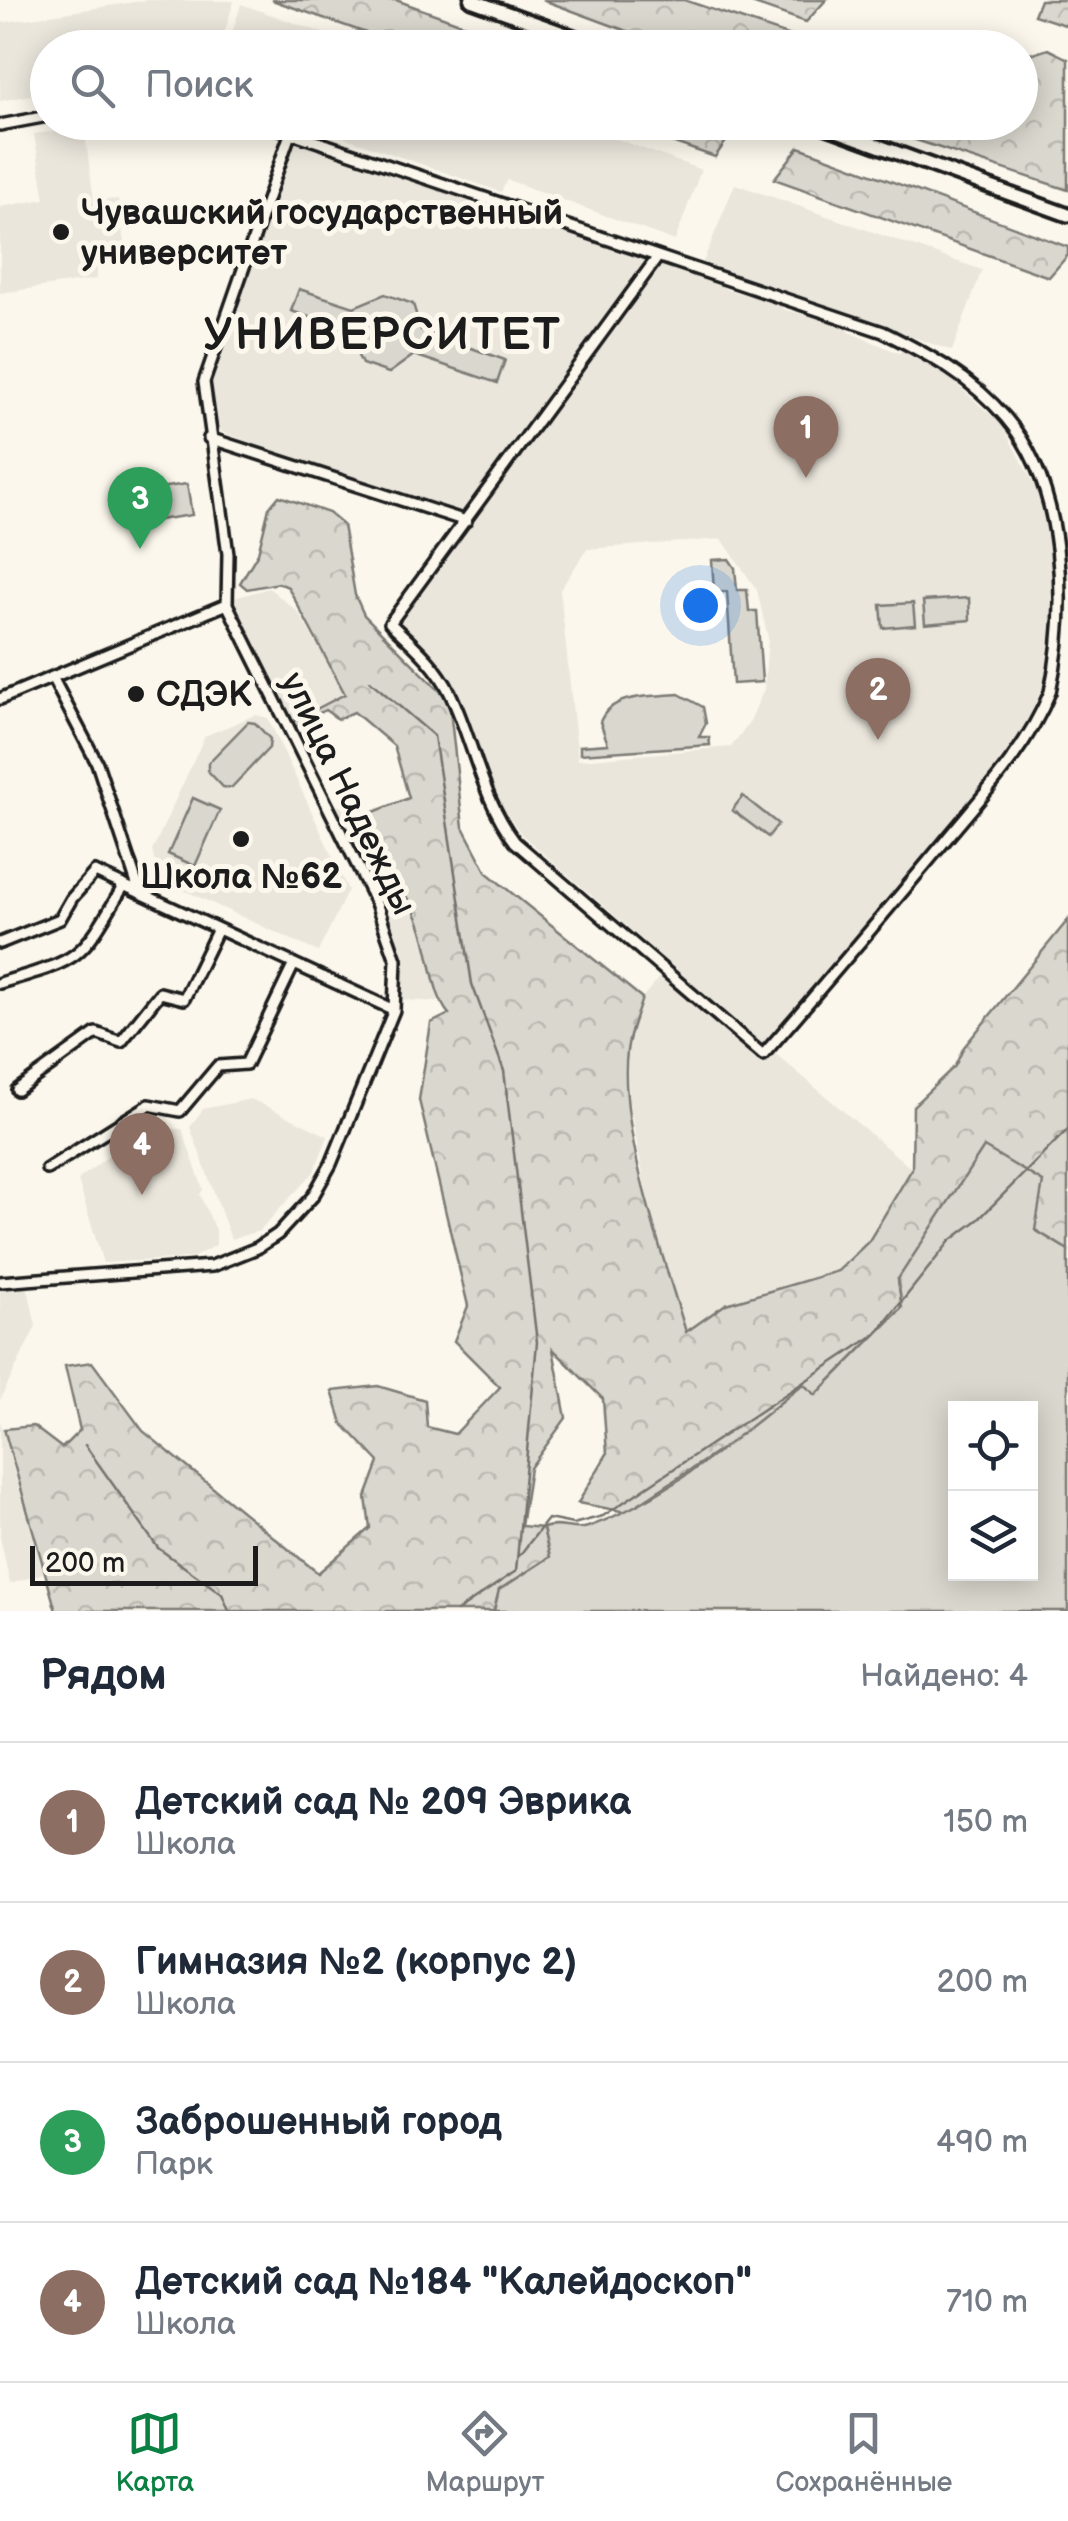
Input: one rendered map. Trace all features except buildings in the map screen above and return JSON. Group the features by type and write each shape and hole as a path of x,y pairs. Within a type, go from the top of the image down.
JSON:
{"main road":[{"path":"472,0 555,30"},
{"path":"862,140 1068,215"}],"street":[{"path":"0,124 30,119"},
{"path":"0,698 226,604 228,554 209,438 205,374 288,140"},
{"path":"308,140 883,332 937,358 967,380 1021,439 1056,517 1063,554 1066,610 1050,692 1030,730 976,804 763,1055 530,857 502,824 449,690 425,656 390,623 657,258"},
{"path":"209,438 466,521"},
{"name":"улица Надежды","path":"0,1282 212,1266 268,1241 297,1216 330,1164 394,1010 396,960 382,918 226,604"},
{"path":"52,677 97,763 140,893"},
{"path":"0,944 60,919 95,872 394,1010"},
{"path":"0,983 67,964 90,943 124,885"},
{"path":"17,1090 96,1033 121,1042 160,993 184,999 218,928"},
{"path":"47,1169 150,1105 180,1111 218,1066 246,1064 294,964"}],"shaded area":[{"path":"147,0 234,1 225,30 30,30 30,95 0,101 0,23"},
{"path":"241,4 314,30 233,30"},
{"name":"Чувашский государственный университет","path":"35,140 86,140 94,201 118,199 126,257 97,263 97,279 0,293 0,207 45,199"},
{"path":"298,140 714,281 727,290 781,303 782,309 849,326 849,332 899,353 904,349 935,365 1002,425 1043,501 1059,594 1048,674 1018,744 765,1045 912,1169 869,1241 838,1271 726,1304 686,1332 651,1218 629,1102 627,1050 642,998 670,964 522,835 500,804 453,682 402,629 401,613 470,524 214,429 210,380 290,145","holes":["722,539 757,590 768,638 764,689 750,721 731,747 578,760 560,590 587,549"]},
{"path":"352,140 620,140 701,170 675,241 507,180 501,192"},
{"path":"735,184 982,270 952,351 703,262"},
{"path":"269,588 298,612 346,695 290,723 231,599"},
{"name":"Школа №62","path":"255,715 268,718 348,890 318,952 160,879 152,851 205,736"},
{"path":"348,802 418,920 435,972 438,1002 404,1000 399,951 331,809"},
{"path":"251,1099 328,1136 314,1172 259,1231 231,1239 190,1127 203,1109"},
{"path":"160,1128 182,1129 203,1189 200,1195 216,1231 216,1245 192,1258 103,1263 78,1180 117,1149"},
{"path":"27,1284 36,1326 0,1400 0,1285"},
{"path":"0,1421 43,1573 10,1584 0,1537"}],"green space":[{"path":"272,0 396,0 479,30 358,30"},
{"path":"543,0 684,0 773,30 624,30"},
{"path":"743,0 826,0 806,22"},
{"path":"1040,0 1068,0 1068,26 1034,15"},
{"path":"1048,49 1068,59 1068,190 916,140 1038,140 1038,52"},
{"path":"666,140 727,140 715,157"},
{"path":"799,147 1068,247 1068,255 1049,277 774,179"},
{"path":"299,289 354,307 385,294 413,304 421,330 505,360 497,383 414,355 389,373 362,364 345,329 291,311"},
{"path":"187,484 192,515 131,524 125,493"},
{"path":"279,496 329,513 343,525 355,595 364,615 449,700 463,827 487,873 642,998 627,1051 629,1117 644,1192 686,1332 726,1304 838,1271 869,1241 912,1169 913,1106 955,1066 964,1047 1068,920 1068,1250 1035,1230 898,1279 902,1308 816,1395 802,1385 731,1443 626,1512 578,1503 607,1454 603,1399 553,1349 566,1418 530,1468 521,1526 543,1528 550,1557 499,1590 494,1611 56,1611 4,1429 33,1426 62,1448 80,1430 65,1366 92,1362 143,1431 318,1573 370,1528 366,1497 379,1462 342,1423 332,1391 378,1386 425,1400 427,1427 455,1434 500,1387 454,1341 468,1306 419,1100 431,1023 449,1014 439,995 418,919 356,819 409,798 394,746 354,712 338,719 325,710 293,728 290,723 345,694 288,587 279,583 247,589 240,583 258,553 269,508"},
{"path":"729,559 735,568 737,590 747,590 749,611 757,611 762,682 733,684 727,592 714,592 712,560"},
{"path":"969,598 970,620 925,624 923,601"},
{"path":"913,603 915,625 883,628 881,605"},
{"path":"679,694 703,707 706,723 699,737 709,737 710,745 580,754 580,746 608,744 600,722 614,705 634,698"},
{"path":"248,722 255,723 270,739 269,748 231,788 223,787 208,771 208,763"},
{"path":"743,796 778,824 768,837 732,810"},
{"path":"193,798 220,810 195,866 168,854"},
{"path":"984,1147 1043,1182 1035,1230 1068,1250 1068,1611 494,1611 499,1590 550,1557 543,1528 588,1527 674,1483 803,1384 816,1395 902,1308 898,1279"}],"waterway":[{"path":"370,681 434,736 472,984 504,1071 537,1342 516,1571 457,1611"},
{"path":"519,1556 548,1519 573,1524 603,1516 876,1334 950,1241 979,1219 1068,1129"},
{"path":"85,1445 158,1548 222,1594 229,1611"}],"place":[{"name":"Чувашский государственный университет","path":"61,232"},
{"name":"Детский сад № 209 Эврика","path":"806,478"},
{"name":"Заброшенный город","path":"140,549"},
{"name":"СДЭК","path":"136,694"},
{"name":"Гимназия №2 (корпус 2)","path":"878,740"},
{"name":"Школа №62","path":"241,839"},
{"name":"Детский сад №184 \"Калейдоскоп\"","path":"142,1195"}],"district":[{"name":"УНИВЕРСИТЕТ","path":"383,333"}]}
